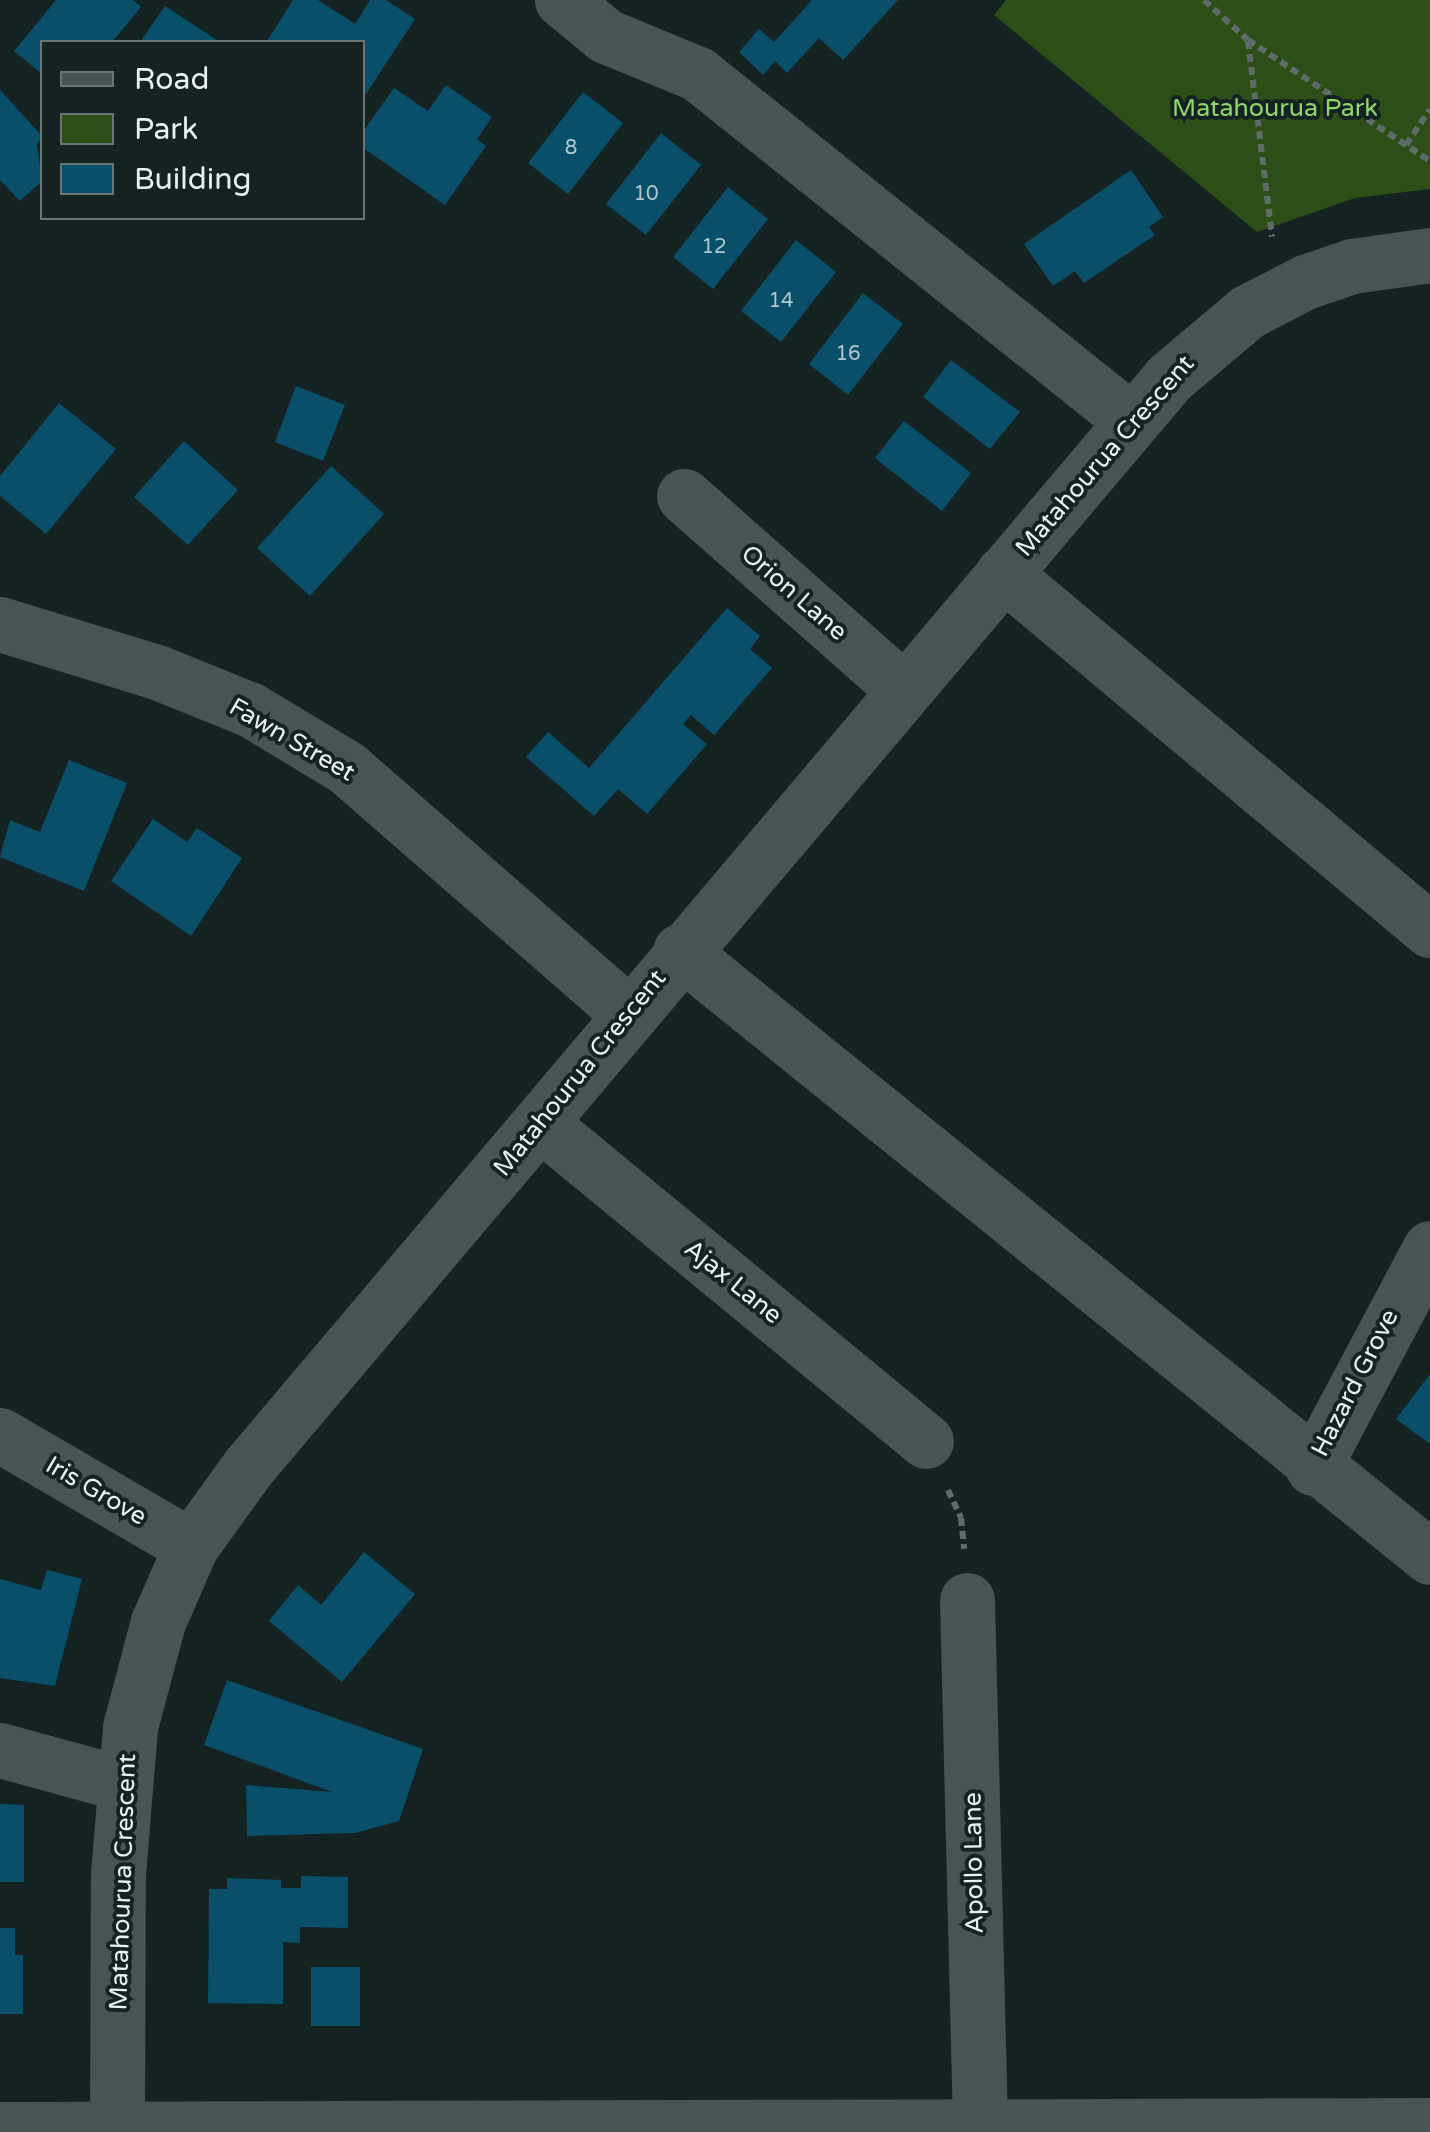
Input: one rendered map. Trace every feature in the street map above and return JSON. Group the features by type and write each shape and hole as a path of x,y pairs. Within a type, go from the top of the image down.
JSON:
{"street":[{"path":"562,0 606,36 698,74 1132,421"},
{"name":"Matahourua Crescent","path":"117,2129 124,1784 141,1675 191,1546 248,1466 540,1123 680,951 1132,421 1202,347 1279,295 1352,266 1430,255"},
{"name":"Orion Lane","path":"684,496 904,690"},
{"path":"1004,573 1430,930"},
{"name":"Fawn Street","path":"0,624 156,672 251,710 347,768 628,1013"},
{"path":"680,951 1312,1468 1430,1557"},
{"name":"Ajax Lane","path":"540,1123 926,1440"},
{"name":"Hazard Grove","path":"1312,1468 1430,1248"},
{"name":"Iris Grove","path":"0,1435 191,1546"},
{"name":"Apollo Lane","path":"967,1600 980,2126"},
{"path":"0,1750 124,1784"},
{"path":"0,2128 980,2126 1187,2130 1430,2125"}],"path":[{"path":"1204,0 1248,40 1430,161"},
{"path":"1248,40 1279,295"},
{"path":"1406,145 1430,110"},
{"path":"926,1440 961,1518 967,1600"}],"green space":[{"name":"Matahourua Park","path":"1006,0 1430,0 1430,189 1355,198 1257,232 994,15"}],"building":[{"path":"56,0 133,0 141,7 114,40 40,40 40,72 14,51"},
{"path":"293,0 318,0 355,24 370,0 386,0 415,19 365,95 365,40 268,40"},
{"path":"812,0 898,0 843,60 819,38 787,73 775,61 763,75 739,52 759,29 774,42"},
{"path":"165,6 217,40 141,40"},
{"path":"446,85 492,117 477,139 486,146 445,205 365,149 365,129 394,88 428,111"},
{"path":"0,90 40,134 40,183 20,201 0,180"},
{"path":"583,92 623,123 568,194 528,163"},
{"path":"661,133 701,165 646,235 606,204"},
{"path":"1131,170 1163,217 1149,227 1155,235 1084,283 1075,271 1053,286 1024,244"},
{"path":"728,187 768,219 713,289 673,257"},
{"path":"796,240 836,272 781,342 741,311"},
{"path":"863,293 903,324 848,395 809,364"},
{"path":"951,360 1020,412 990,449 923,397"},
{"path":"296,386 345,405 323,461 275,442"},
{"path":"59,403 116,449 46,534 0,496 0,476"},
{"path":"904,421 971,473 942,511 875,458"},
{"path":"184,441 238,490 188,545 134,497"},
{"path":"331,466 384,514 310,596 257,548"},
{"path":"727,608 760,636 750,649 772,668 714,735 691,715 683,724 707,744 647,814 618,789 594,816 526,757 548,732 589,768"},
{"path":"69,760 127,783 84,891 0,857 10,820 40,832"},
{"path":"153,819 187,842 197,828 242,858 191,936 111,881"},
{"path":"1430,1374 1430,1444 1396,1419"},
{"path":"364,1552 415,1594 342,1682 269,1621 298,1585 321,1605"},
{"path":"47,1570 82,1579 55,1686 0,1678 0,1579 41,1590"},
{"path":"227,1680 423,1749 399,1821 355,1833 247,1836 246,1785 332,1792 204,1745"},
{"path":"0,1804 24,1805 24,1882 0,1882"},
{"path":"301,1876 348,1877 348,1928 300,1927 300,1943 283,1942 283,2004 208,2003 209,1889 227,1889 227,1878 281,1880 281,1888 301,1888"},
{"path":"0,1928 15,1928 15,1955 23,1955 23,2014 0,2014"},
{"path":"311,1967 360,1967 360,2026 311,2026"}]}
